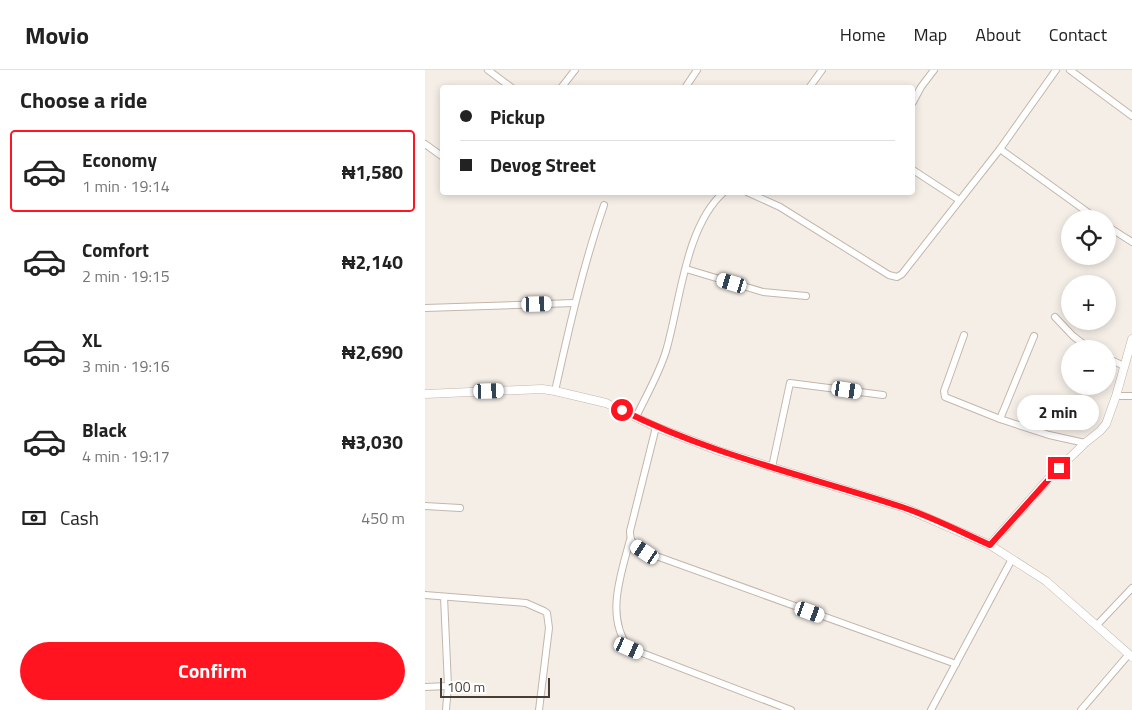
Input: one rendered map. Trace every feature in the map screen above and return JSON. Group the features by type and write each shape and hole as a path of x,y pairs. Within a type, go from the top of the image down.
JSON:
{"street":[{"path":"489,70 508,85"},
{"path":"563,85 575,70"},
{"path":"687,85 697,70"},
{"path":"811,85 822,70"},
{"path":"915,98 933,70"},
{"path":"754,195 780,207 893,277 901,274 1000,149 1056,70"},
{"path":"1070,70 1132,116"},
{"path":"425,144 440,155"},
{"path":"1000,149 1085,210"},
{"path":"915,171 959,200"},
{"path":"636,417 665,352 686,269 707,212 721,195"},
{"path":"555,391 574,303 604,205"},
{"path":"1116,232 1132,242"},
{"path":"686,269 763,292 807,296"},
{"path":"425,308 574,303"},
{"path":"1055,316 1078,340"},
{"path":"964,336 943,394 945,397 1000,420 1049,435 1085,443"},
{"path":"1000,420 1034,336"},
{"path":"990,545 1051,476 1106,424 1132,339"},
{"path":"1116,362 1124,366"},
{"path":"773,467 790,383 883,395"},
{"path":"425,394 542,389 606,403 656,427 719,451 905,508 990,545 1046,581 1131,655 1081,710"},
{"path":"1116,396 1132,396"},
{"path":"656,427 617,590 617,612 623,640 629,648 791,710"},
{"path":"425,506 460,508"},
{"path":"630,540 635,546 645,552 956,664"},
{"path":"931,710 1012,559"},
{"path":"1097,625 1132,588"},
{"path":"425,595 526,603 536,606 547,614 549,628 539,710"},
{"path":"444,597 448,686 446,710"},
{"path":"425,686 448,686"}],"route":[{"path":"622,410 656,427 719,451 905,508 990,545 1059,468"}]}
